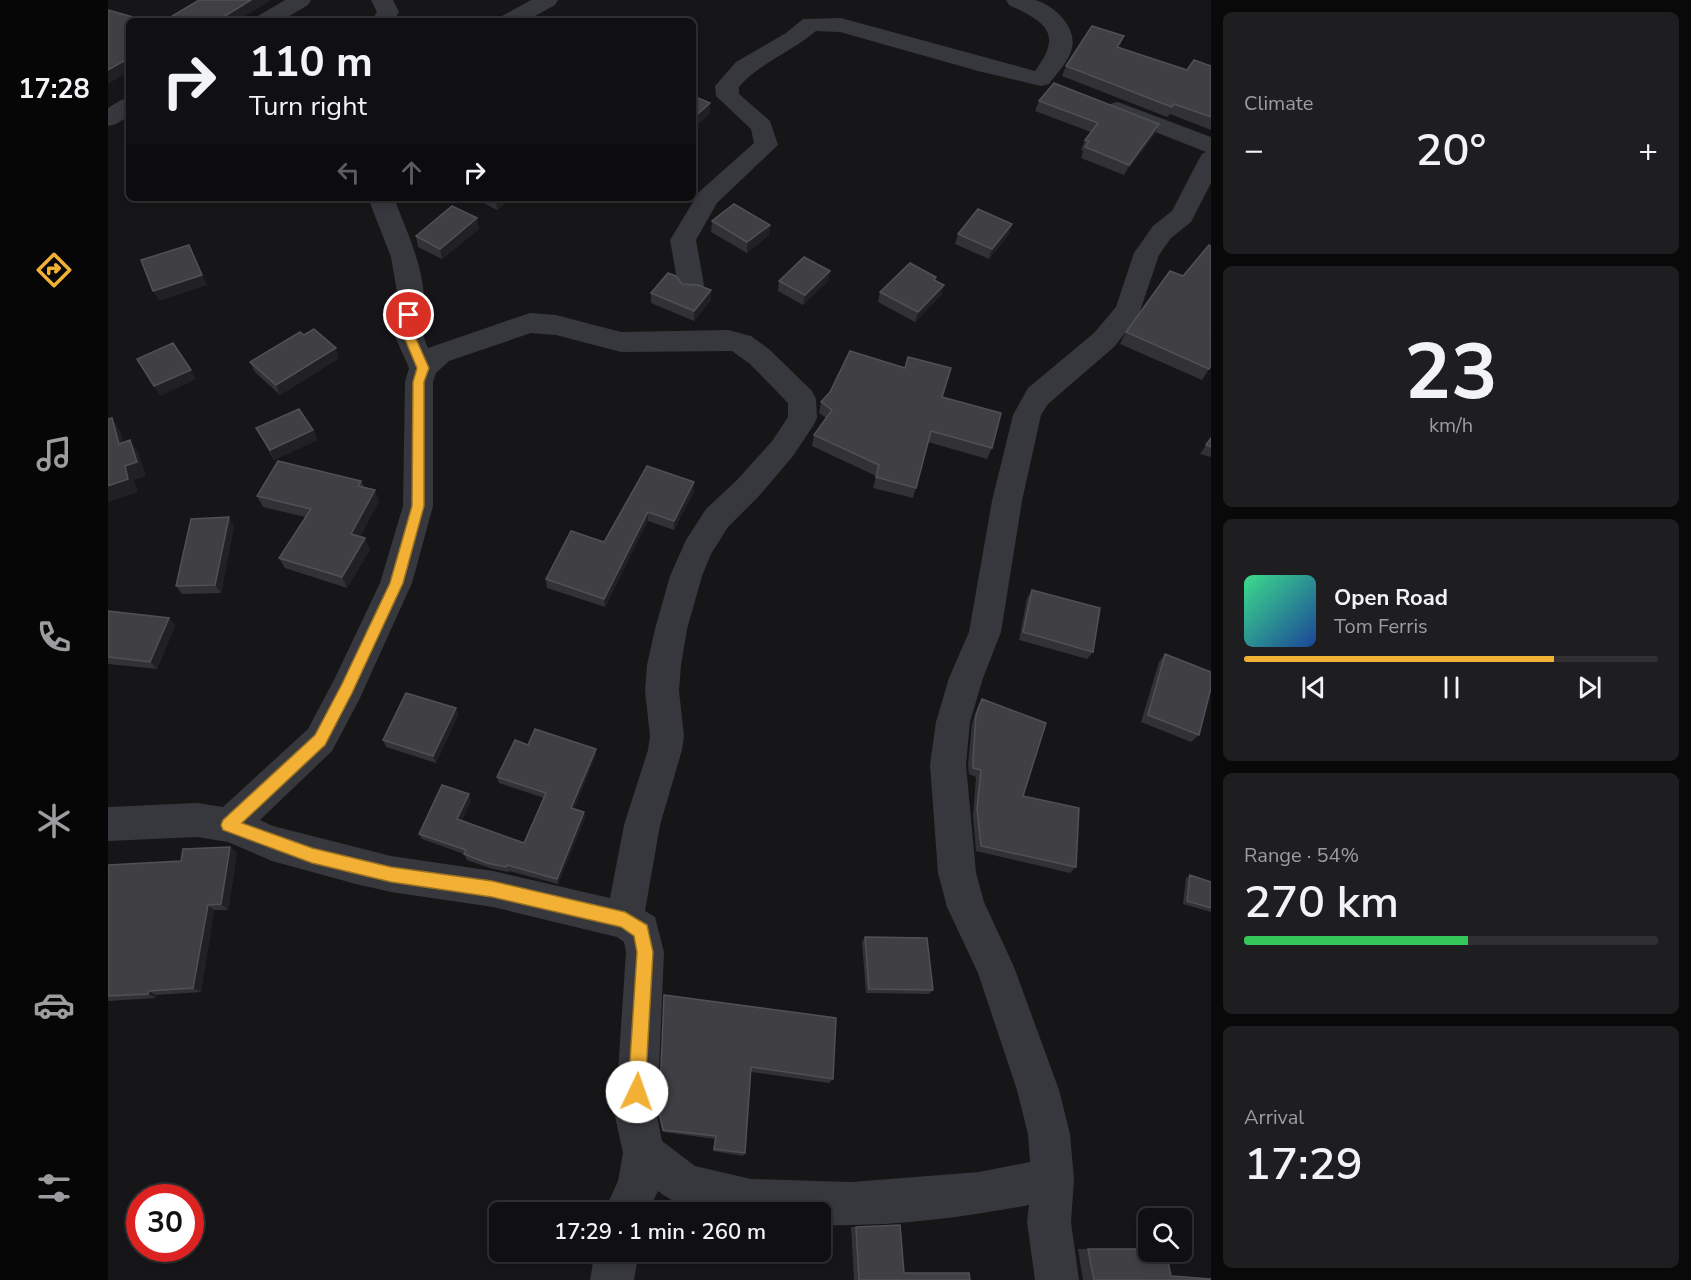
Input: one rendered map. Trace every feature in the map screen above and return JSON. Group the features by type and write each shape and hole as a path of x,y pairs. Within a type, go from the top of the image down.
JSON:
{"street":[{"path":"271,18 300,0"},
{"path":"382,0 388,12 384,18"},
{"path":"515,18 547,0"},
{"path":"691,285 683,240 708,198 766,145 762,126 728,96 727,86 744,67 794,38 811,24 841,25 1052,83 1062,48 1060,28 1053,20 1017,0"},
{"path":"1094,100 1211,146"},
{"path":"108,119 126,107"},
{"path":"1057,1280 1050,1222 1053,1179 1049,1134 1038,1090 995,967 966,907 957,873 948,765 953,722 966,678 985,632 1008,501 1027,416 1038,396 1104,340 1128,310 1148,253 1162,232 1182,216 1211,159"},
{"path":"382,201 404,257 411,298 407,332 423,368"},
{"path":"229,825 320,740 347,689 396,583 418,506 418,382 423,368 439,354 520,325 543,322 621,342 643,343 689,339 728,340 741,343 760,357 801,399 804,411 800,426 748,488 717,518 697,549 686,576 670,629 664,665 662,691 667,736 665,750 642,825 625,920"},
{"path":"108,824 196,820 229,825 272,843 323,858 391,874 492,889 625,920 641,931 645,952 636,1116 644,1153 639,1184 631,1202"},
{"path":"644,1153 685,1185 751,1202 851,1204 979,1193 1053,1179"},
{"path":"612,1280 615,1262"}],"building":[{"path":"199,0 251,0 222,18 169,18"},
{"path":"108,10 136,18 126,18 126,60 108,70"},
{"path":"1092,26 1124,36 1117,47 1187,70 1194,60 1211,66 1211,117 1174,104 1172,107 1066,66"},
{"path":"1054,83 1159,124 1129,165 1085,147 1089,141 1085,140 1098,123 1039,101"},
{"path":"696,97 710,103 696,115"},
{"path":"734,204 770,225 747,242 712,221"},
{"path":"452,206 477,218 440,249 416,236"},
{"path":"978,209 1012,224 992,249 958,234"},
{"path":"189,245 202,275 153,291 141,260"},
{"path":"1209,245 1211,246 1211,366 1209,369 1126,332 1170,271 1183,276"},
{"path":"804,257 830,271 805,295 779,281"},
{"path":"910,263 936,277 934,280 944,285 918,312 880,292"},
{"path":"668,273 676,276 682,284 698,285 711,290 694,311 651,293"},
{"path":"314,329 336,348 276,385 250,362 300,332 304,335"},
{"path":"173,343 191,370 154,386 137,359"},
{"path":"850,351 905,368 908,357 951,368 942,397 1001,413 992,448 931,431 916,488 876,477 879,465 814,435 832,410 821,402 830,392"},
{"path":"299,409 313,430 270,450 256,428"},
{"path":"112,418 119,444 130,440 137,462 125,466 128,479 108,486 108,419"},
{"path":"278,461 361,481 358,486 375,490 351,534 365,538 342,577 279,558 311,509 257,496"},
{"path":"647,466 694,482 674,521 648,512 604,599 546,579 571,531 604,542"},
{"path":"229,517 215,585 176,586 191,519"},
{"path":"1032,590 1100,608 1093,652 1023,632"},
{"path":"108,611 169,618 150,662 108,657"},
{"path":"1165,654 1211,672 1211,688 1199,735 1148,715"},
{"path":"406,693 456,708 433,756 383,740"},
{"path":"982,699 1046,723 1023,796 1079,808 1076,867 981,846 977,809 981,770 973,768 973,758 976,715"},
{"path":"535,729 596,749 571,808 584,812 557,879 507,865 506,867 487,863 464,854 466,850 419,834 442,785 469,794 457,819 524,843 546,793 497,777 515,740 528,745"},
{"path":"230,847 221,904 208,905 193,988 108,996 108,865 181,861 183,849"},
{"path":"1190,875 1211,882 1211,908 1187,901"},
{"path":"865,937 927,938 933,990 869,989"},
{"path":"664,995 836,1018 833,1079 751,1067 745,1153 714,1149 716,1136 663,1130 659,1113"},
{"path":"900,1225 904,1273 969,1273 970,1280 859,1280 856,1227"},
{"path":"1088,1249 1138,1249 1138,1262 1168,1262 1171,1276 1211,1279 1211,1280 1094,1280"}],"route":[{"path":"409,315 407,332 423,368 418,382 420,467 418,506 408,549 396,583 347,689 320,740 229,825 272,843 391,874 492,889 625,920 641,931 645,952 637,1092"}]}
